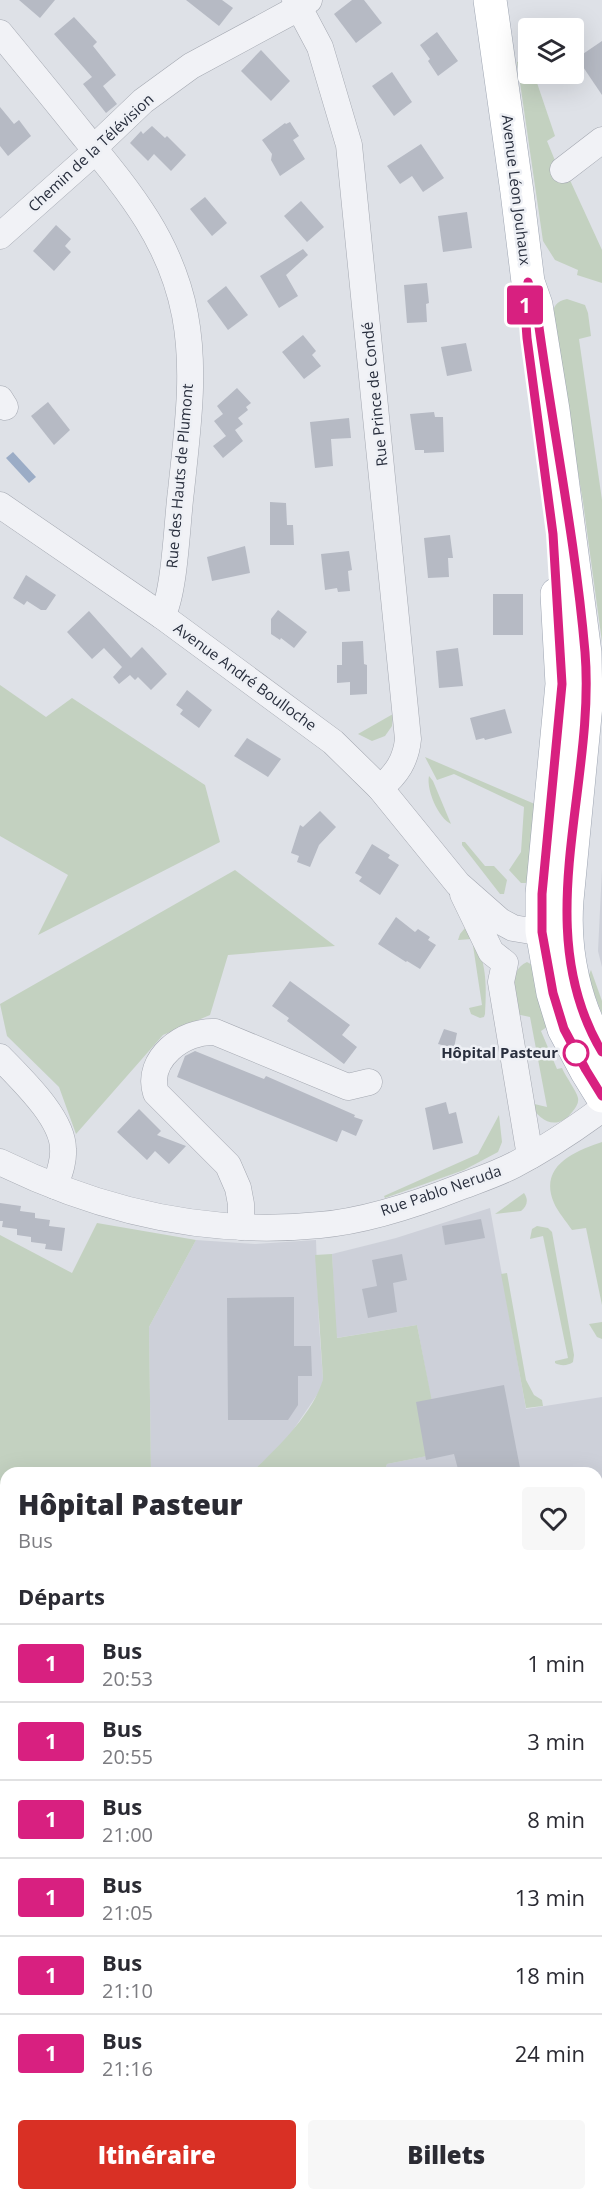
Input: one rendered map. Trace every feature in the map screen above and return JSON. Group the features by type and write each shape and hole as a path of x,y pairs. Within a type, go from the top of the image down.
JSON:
{"main road":[{"name":"Avenue Léon Jouhaux","path":"490,0 528,282 536,305 585,653 586,705 567,900 546,931 571,976 590,1032 602,1052"},
{"path":"546,931 553,993 564,1029 602,1096"}],"street":[{"name":"Chemin de la Télévision","path":"0,236 95,149 143,101 192,66 230,47 301,2"},
{"name":"Rue Prince de Condé","path":"301,2 320,47 349,145 408,739 406,753 400,767 393,777 380,788"},
{"name":"Rue des Hauts de Plumont","path":"0,33 125,186 162,243 176,278 185,315 189,349 189,414 167,607 162,616"},
{"path":"563,170 602,140"},
{"name":"Avenue André Boulloche","path":"0,505 162,616 326,736 380,788 458,884"},
{"path":"458,884 500,921 513,928 546,931"},
{"path":"458,884 490,952 505,963"},
{"path":"530,1156 501,982 505,963 546,931"},
{"path":"241,1227 238,1188 228,1166 156,1093 153,1084 154,1075 167,1053 188,1036 202,1031 215,1032 348,1087 369,1083"},
{"path":"0,1057 54,1120 62,1138 63,1160 55,1186"},
{"name":"Rue Pablo Neruda","path":"0,1162 55,1186 120,1209 193,1223 241,1227 322,1225 371,1215 442,1194 513,1166 602,1108"}],"shaded area":[{"path":"602,869 602,967 598,951"},
{"path":"490,1208 526,1409 602,1397 602,1467 386,1467 387,1464 441,1453 417,1325 336,1338 332,1254 396,1238"},
{"path":"196,1240 255,1244 316,1240 323,1379 321,1389 287,1439 257,1467 151,1467 149,1327"}],"green space":[{"path":"520,84 537,84 555,136 547,141 563,180 569,178 602,250 602,283 577,275 578,270 555,260 543,241"},
{"path":"567,299 585,305 591,336 579,339 602,500 602,642 583,502 552,317 556,305"},
{"path":"0,685 46,717 72,698 205,785 220,842 38,935 68,875 0,836"},
{"path":"393,714 392,726 385,736 372,741 358,734"},
{"path":"425,757 537,805 530,883 521,883 509,870 521,852 524,807 454,774 437,780"},
{"path":"429,776 451,824 446,821 434,803 429,788"},
{"path":"462,842 465,842 485,866 494,866 507,880 504,894 500,894"},
{"path":"235,870 335,946 228,955 210,1015 163,1035 76,1134 59,1087 7,1036 0,1004"},
{"path":"465,928 478,947 484,968 485,1014 480,1018 471,1014 469,1008 482,1005 472,939 458,940"},
{"path":"527,962 534,966 547,1027 541,1031 557,1069 562,1068 578,1098 573,1111 555,1123 539,1116 530,1103 547,1107 530,1017 516,1014 514,978 521,966"},
{"path":"591,970 602,1001 602,1014 588,977"},
{"path":"499,1115 502,1142 498,1152 464,1170 385,1198 384,1196 478,1154"},
{"path":"602,1142 602,1305 586,1228 572,1230 554,1203 550,1190 551,1179 562,1162 581,1150"},
{"path":"524,1193 527,1203 521,1211 495,1214"},
{"path":"97,1223 196,1240 149,1327 151,1467 0,1467 0,1235 72,1273"},
{"path":"537,1226 548,1228 552,1232 574,1355 573,1362 566,1365 555,1363 555,1361 568,1358 543,1236 530,1239 532,1229"},
{"path":"332,1254 337,1338 417,1325 442,1453 387,1464 386,1467 257,1467 303,1417 323,1379 315,1255"},
{"path":"507,1273 526,1380 534,1395 542,1400 543,1406 526,1408 501,1274"},
{"path":"602,1322 602,1339 597,1337 589,1324"}],"water":[{"path":"13,452 36,477 29,483 6,458"}],"building":[{"path":"19,0 55,0 40,18"},
{"path":"186,0 222,0 233,8 219,26"},
{"path":"352,0 364,0 382,23 356,43 334,14"},
{"path":"74,17 97,42 93,46 116,75 103,86 117,104 106,113 83,84 92,77 54,34"},
{"path":"437,32 458,61 438,76 420,45"},
{"path":"602,41 602,95 584,68 584,53"},
{"path":"261,50 290,81 271,101 241,71"},
{"path":"392,72 412,102 394,116 372,86"},
{"path":"0,107 14,124 19,120 31,136 8,156 0,146"},
{"path":"290,122 299,136 293,140 305,159 280,176 271,160 272,154 262,140 285,123"},
{"path":"152,126 165,138 167,136 186,155 171,171 154,154 148,161 130,143 141,131 143,134"},
{"path":"421,144 444,178 423,192 412,176 400,184 387,166"},
{"path":"205,197 227,223 212,236 190,209"},
{"path":"301,201 324,227 307,242 284,216"},
{"path":"467,212 472,248 443,252 438,216"},
{"path":"56,225 71,239 65,246 71,252 54,271 33,251"},
{"path":"303,249 308,255 286,275 298,296 279,308 260,276"},
{"path":"427,283 429,303 426,304 427,322 407,323 404,285"},
{"path":"226,286 248,315 228,330 207,301"},
{"path":"303,335 316,351 312,355 321,366 304,379 282,352"},
{"path":"466,343 472,371 447,376 441,347"},
{"path":"237,388 251,403 246,407 248,410 238,418 243,424 235,430 243,441 223,458 213,446 226,436 214,421 223,414 217,406"},
{"path":"48,402 70,430 54,445 31,416"},
{"path":"434,412 435,417 443,417 444,452 424,453 424,450 415,450 410,414"},
{"path":"349,418 351,438 331,439 333,466 315,468 310,422"},
{"path":"270,502 286,503 287,525 293,525 294,545 270,545"},
{"path":"450,535 453,558 448,558 449,577 428,578 424,538"},
{"path":"245,546 250,573 212,581 207,557"},
{"path":"349,551 352,570 348,571 350,591 338,592 337,588 325,590 321,554"},
{"path":"26,575 56,595 46,610 41,610 27,601 24,605 13,598"},
{"path":"493,594 523,594 523,635 493,635"},
{"path":"278,610 307,632 294,648 271,634 271,619"},
{"path":"89,611 131,658 142,647 167,674 151,690 138,677 135,680 130,675 119,684 113,677 122,667 104,648 92,659 67,632"},
{"path":"363,641 364,664 367,665 367,694 350,695 350,682 337,683 337,665 342,665 342,642"},
{"path":"458,648 463,686 439,688 436,651"},
{"path":"187,690 212,710 199,728 180,714 183,710 176,705"},
{"path":"505,709 512,733 476,740 470,718"},
{"path":"247,738 281,759 268,777 234,756"},
{"path":"320,811 336,827 319,845 310,867 297,862 299,856 291,853 300,825 303,827"},
{"path":"372,844 390,855 388,858 399,865 380,895 359,881 362,877 355,873"},
{"path":"396,917 415,932 418,929 430,937 428,940 436,945 420,969 378,944"},
{"path":"290,981 350,1025 342,1035 357,1047 344,1064 287,1021 289,1018 272,1006"},
{"path":"444,1029 457,1033 454,1048 438,1044"},
{"path":"195,1051 264,1079 266,1076 355,1115 354,1117 363,1120 356,1136 342,1130 337,1142 177,1077 185,1056"},
{"path":"446,1102 449,1114 456,1112 463,1143 433,1150 425,1108"},
{"path":"139,1109 161,1131 157,1135 186,1146 169,1164 155,1151 147,1160 117,1132"},
{"path":"0,1203 21,1206 20,1211 35,1213 35,1218 50,1220 49,1226 65,1228 62,1251 45,1249 46,1244 31,1242 31,1237 17,1235 17,1229 2,1227"},
{"path":"481,1219 485,1238 445,1245 442,1226"},
{"path":"402,1254 407,1280 393,1283 397,1312 368,1318 362,1289 377,1286 372,1260"},
{"path":"294,1297 294,1346 311,1346 312,1376 298,1376 298,1405 288,1420 228,1420 227,1298"},
{"path":"504,1385 520,1467 457,1467 454,1454 426,1460 416,1402"}],"bus line":[{"name":"1","path":"602,1052 590,1032 580,1005 571,976 568,954 566,915 586,705 585,653 553,410 536,305 528,282 525,310 527,338 553,534 562,684 542,894 542,932 553,993 564,1029 602,1096"}],"place":[{"name":"Hôpital Pasteur","path":"576,1053"}]}
